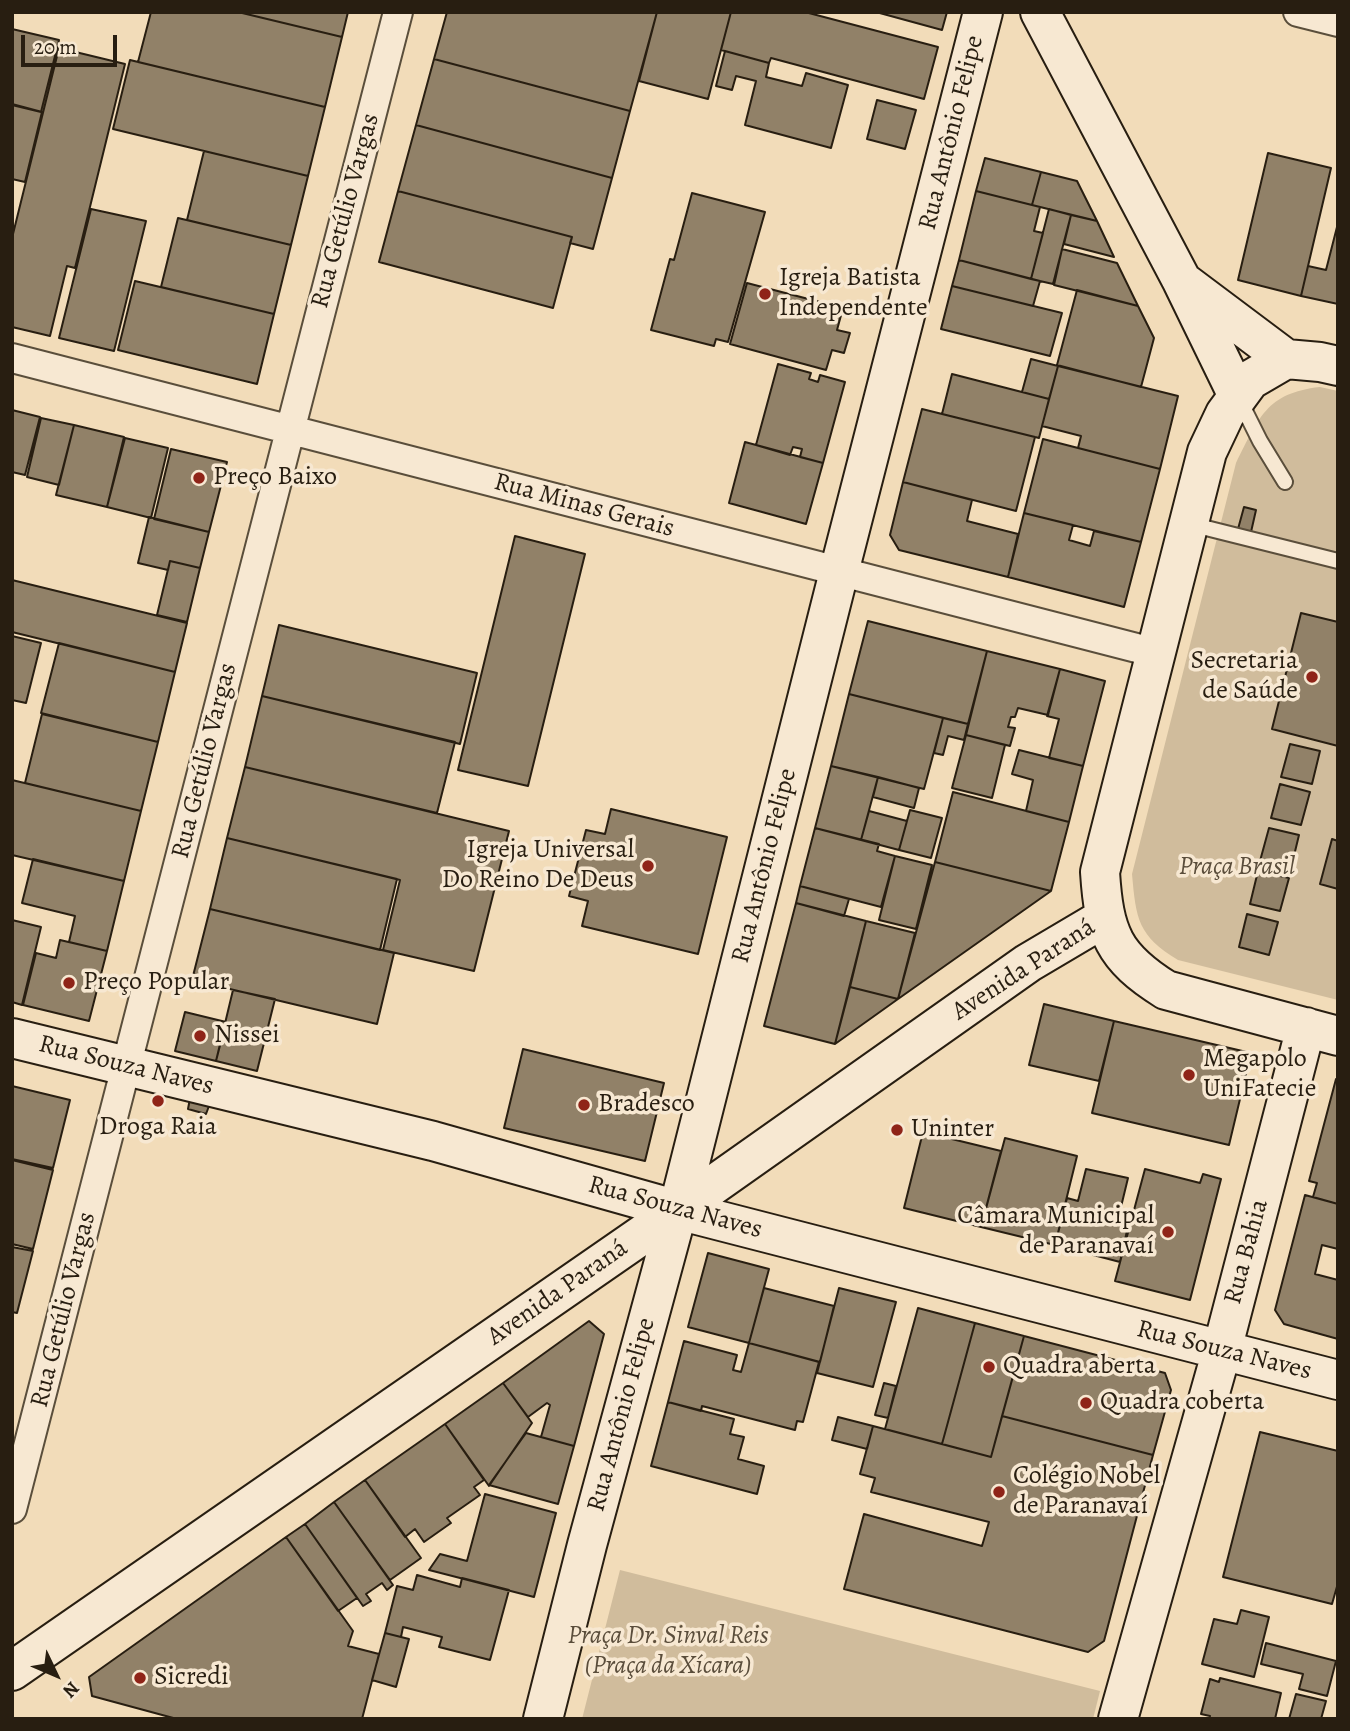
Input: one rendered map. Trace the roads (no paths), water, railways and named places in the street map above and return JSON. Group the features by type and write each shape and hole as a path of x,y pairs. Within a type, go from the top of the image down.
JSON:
{"street":[{"name":"Rua Getúlio Vargas","path":"12,1509 398,12"},
{"name":"Rua Antônio Felipe","path":"543,1719 678,1210 983,12"},
{"path":"1040,12 1182,281 1238,396"},
{"path":"1297,12 1338,22"},
{"path":"1182,281 1286,359 1338,366"},
{"name":"Rua Minas Gerais","path":"12,358 1156,653"},
{"path":"1286,359 1250,380 1225,414 1207,452 1100,872 1104,918 1123,957 1142,975 1166,990 1322,1031"},
{"name":"Avenida Paraná","path":"12,1671 678,1210 1028,963 1104,918"},
{"name":"Rua Bahia","path":"1118,1719 1222,1350 1322,1031"},
{"name":"Rua Souza Naves","path":"12,1038 433,1142 678,1210 1338,1380"}],"lane":[{"path":"1238,396 1260,441 1285,482"},
{"path":"1188,524 1338,561"}],"place":[{"name":"Igreja Batista Independente","path":"765,294"},
{"name":"Preço Baixo","path":"199,478"},
{"name":"Secretaria de Saúde","path":"1312,677"},
{"name":"Igreja Universal Do Reino De Deus","path":"648,866"},
{"name":"Preço Popular","path":"69,983"},
{"name":"Nissei","path":"200,1036"},
{"name":"Megapolo UniFatecie","path":"1189,1075"},
{"name":"Droga Raia","path":"158,1101"},
{"name":"Bradesco","path":"584,1105"},
{"name":"Uninter","path":"897,1130"},
{"name":"Câmara Municipal de Paranavaí","path":"1168,1232"},
{"name":"Quadra aberta","path":"989,1367"},
{"name":"Quadra coberta","path":"1086,1403"},
{"name":"Colégio Nobel de Paranavaí","path":"999,1492"},
{"name":"Sicredi","path":"140,1678"}],"park label":[{"name":"Praça Brasil","path":"1237,868"},
{"name":"Praça Dr. Sinval Reis (Praça da Xícara)","path":"668,1652"}]}
